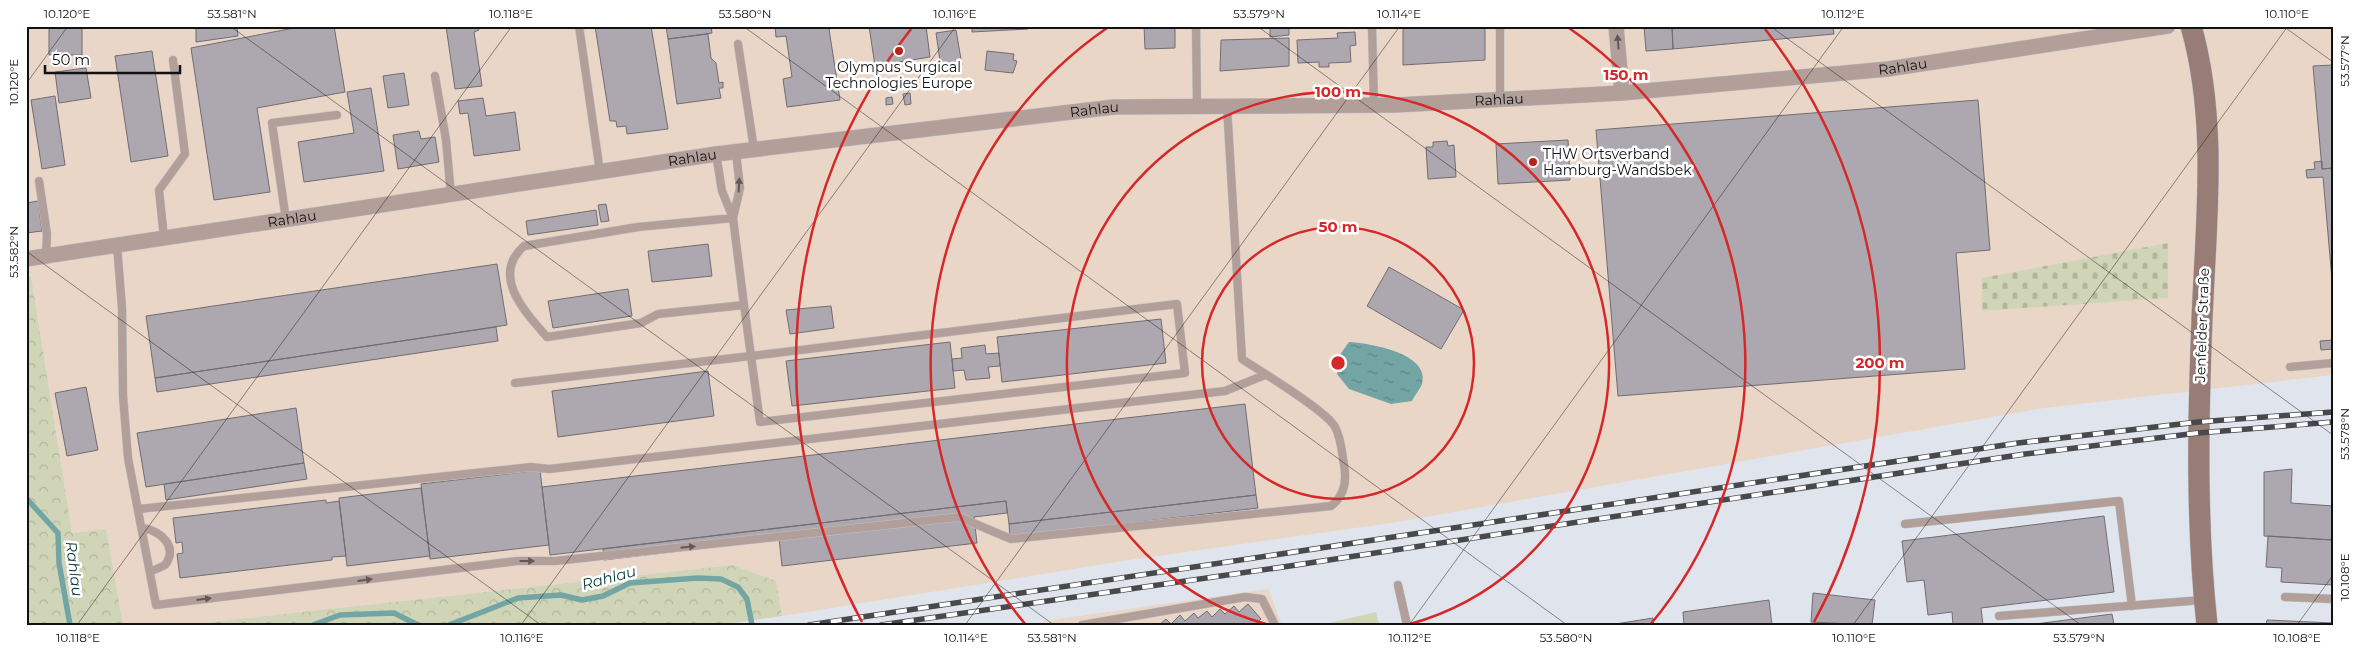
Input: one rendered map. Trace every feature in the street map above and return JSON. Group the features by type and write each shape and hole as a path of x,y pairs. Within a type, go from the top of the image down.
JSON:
{"street":[{"path":"1616,26 1622,93"},
{"name":"Rahlau","path":"26,259 716,154 1114,107 1374,106 1622,93 1888,69 2168,26"},
{"name":"Jenfelder Straße","path":"2191,26 2201,68 2208,142 2207,216 2198,422 2200,544 2207,625"}],"lane":[{"path":"579,26 600,172"},
{"path":"1196,26 1197,106"},
{"path":"1372,26 1374,106"},
{"path":"1500,26 1500,100"},
{"path":"738,44 754,149"},
{"path":"164,238 159,190 185,154 173,60"},
{"path":"435,76 446,140 451,195"},
{"path":"117,245 122,308 122,370 128,458 143,528 156,605 517,561 555,562 960,517 1011,539 1331,506 1338,501 1345,488 1346,472 1335,426 1321,412 1242,359 1227,106"},
{"path":"286,220 272,123 337,115"},
{"path":"733,218 740,188 736,152"},
{"path":"515,383 751,356 1177,304 1185,373 760,422 751,356 744,306 733,218 722,191 716,154"},
{"path":"39,182 46,234 46,256"},
{"path":"733,218 638,227 524,246 512,259 511,275 514,296 547,337 641,323 658,314 744,306"},
{"path":"2290,366 2333,363"},
{"path":"139,508 420,477 531,467 549,469 1225,391 1265,375"},
{"path":"1904,524 2119,501 2132,606"},
{"path":"143,528 162,535 166,539 170,551 165,565 150,572"},
{"path":"1398,585 1407,625"},
{"path":"1082,625 1245,597 1262,599 1276,625"},
{"path":"2285,597 2333,599"},
{"path":"1999,616 2204,600"}],"shaded area":[{"path":"26,26 2333,26 2333,375 2044,408 1391,523 1129,560 782,616 776,581 733,565 184,625 123,625 106,529 72,533 31,276 26,271"},
{"path":"1268,589 1282,625 1029,625 1059,619"}],"green space":[{"path":"2168,243 2168,298 1982,311 1982,278"},
{"path":"26,276 31,276 72,533 106,529 123,625 26,625"},
{"path":"733,565 776,581 782,616 719,625 184,625"},
{"path":"1376,612 1379,625 1330,625 1329,623"}],"water":[{"path":"1349,342 1396,352 1408,357 1417,364 1422,373 1422,384 1412,401 1391,404 1349,389 1337,374 1339,356"}],"building":[{"path":"49,26 82,26 82,55 49,55"},
{"path":"196,26 237,26 238,36 196,42"},
{"path":"304,26 334,26 345,92 257,108 270,192 214,200 191,48"},
{"path":"446,26 478,26 479,30 474,32 482,86 455,89"},
{"path":"595,26 651,26 668,129 627,134 626,126 617,127 616,121 610,121"},
{"path":"666,26 711,26 712,33 668,39"},
{"path":"775,26 845,26 829,29 840,100 787,107 783,79 792,77 786,36 776,37"},
{"path":"869,26 926,26 930,57 875,66"},
{"path":"972,26 1028,26 1028,29 972,32"},
{"path":"1144,26 1175,26 1175,48 1145,49"},
{"path":"1270,26 1289,26 1289,35 1270,37"},
{"path":"1403,26 1485,26 1485,60 1403,65"},
{"path":"1644,26 1672,26 1673,49 1646,51"},
{"path":"1672,26 1833,26 1834,34 1673,49"},
{"path":"956,30 962,65 941,68 936,33"},
{"path":"1355,32 1356,45 1350,46 1351,62 1329,63 1329,67 1319,67 1319,62 1298,63 1297,40 1338,38 1337,33"},
{"path":"708,34 711,58 716,63 719,83 723,82 723,88 719,88 721,98 677,104 668,39"},
{"path":"1289,38 1289,66 1220,71 1221,40"},
{"path":"152,51 168,156 131,162 115,56"},
{"path":"987,51 1014,54 1013,60 1017,61 1013,73 985,70"},
{"path":"2333,65 2333,168 2322,169 2313,66"},
{"path":"86,68 91,98 59,103 55,72"},
{"path":"404,73 409,105 388,108 383,76"},
{"path":"371,88 384,171 304,182 298,142 354,133 347,92"},
{"path":"910,93 911,104 905,105 903,94"},
{"path":"55,96 65,165 42,169 31,100"},
{"path":"892,97 893,104 886,105 886,98"},
{"path":"483,98 486,116 515,112 520,150 474,156 468,113 460,114 458,101"},
{"path":"1978,100 1990,250 1956,253 1965,369 1618,396 1596,130"},
{"path":"419,131 421,139 435,137 439,162 398,169 393,135"},
{"name":"THW Ortsverband Hamburg-Wandsbek","path":"1568,140 1570,180 1498,184 1496,144"},
{"path":"1447,141 1448,146 1454,145 1456,177 1428,179 1426,147 1433,147 1433,142"},
{"path":"2322,161 2322,169 2333,168 2333,291 2323,177 2307,178 2306,170 2315,169 2314,162"},
{"path":"38,201 42,231 26,233 26,203"},
{"path":"606,204 609,221 601,222 598,205"},
{"path":"596,210 598,225 528,235 526,221"},
{"path":"708,244 712,276 652,282 648,251"},
{"path":"497,264 507,325 155,378 146,316"},
{"path":"1389,267 1464,310 1441,349 1367,306"},
{"path":"628,289 632,316 553,328 548,301"},
{"path":"831,306 834,328 790,334 786,310"},
{"path":"1161,319 1166,363 1002,382 997,337"},
{"path":"496,327 498,341 157,392 155,378"},
{"path":"2333,340 2333,349 2321,350 2320,341"},
{"path":"950,342 955,388 792,406 786,361"},
{"path":"985,345 986,354 999,353 1000,366 988,367 990,378 966,380 964,370 953,371 952,359 962,358 961,348"},
{"path":"708,371 714,416 558,437 552,391"},
{"path":"86,387 98,450 67,456 55,393"},
{"path":"1245,404 1256,495 1009,524 1006,501 550,555 542,487"},
{"path":"296,408 304,463 146,487 137,433"},
{"path":"304,463 307,479 166,500 164,484"},
{"path":"2292,469 2291,503 2333,506 2333,540 2264,536 2264,472"},
{"path":"540,470 549,545 430,559 421,484"},
{"path":"421,488 430,556 347,566 339,498"},
{"path":"1256,495 1258,508 1010,537 1009,524"},
{"path":"326,500 326,503 339,501 346,556 332,557 332,560 180,578 177,554 183,553 182,542 176,543 173,518"},
{"path":"1006,501 1007,513 974,517 977,543 782,566 779,539 604,560 603,549"},
{"path":"2104,516 2114,592 1981,608 1983,625 1953,625 1952,612 1928,615 1924,580 1907,582 1902,541"},
{"path":"2268,536 2333,540 2333,585 2281,582 2282,568 2266,567"},
{"path":"1813,593 1875,600 1872,625 1811,622"},
{"path":"1769,600 1772,625 1684,625 1683,612"},
{"path":"1248,604 1261,619 1254,625 1159,625 1166,619 1171,624 1180,615 1185,621 1194,613 1198,618 1207,611 1212,617 1220,609 1225,614 1234,606 1239,612"},
{"path":"2112,614 2114,625 2028,625"},
{"path":"1653,618 1654,625 1609,625"},
{"path":"2267,620 2333,623 2333,625 2266,625"}],"waterway":[{"name":"Rahlau","path":"26,498 58,533 59,563 70,625"},
{"name":"Rahlau","path":"449,625 518,598 561,595 582,600 603,596 630,583 698,578 721,579 738,587 747,599 752,625"},
{"name":"Rahlau","path":"313,625 340,615 394,613 418,625"}],"railway":[{"path":"809,625 2018,443 2198,422 2333,412"},
{"path":"881,625 1283,567 2025,454 2198,433 2333,422"}],"place":[{"name":"Olympus Surgical Technologies Europe","path":"899,51"},
{"name":"THW Ortsverband Hamburg-Wandsbek","path":"1533,162"}]}
